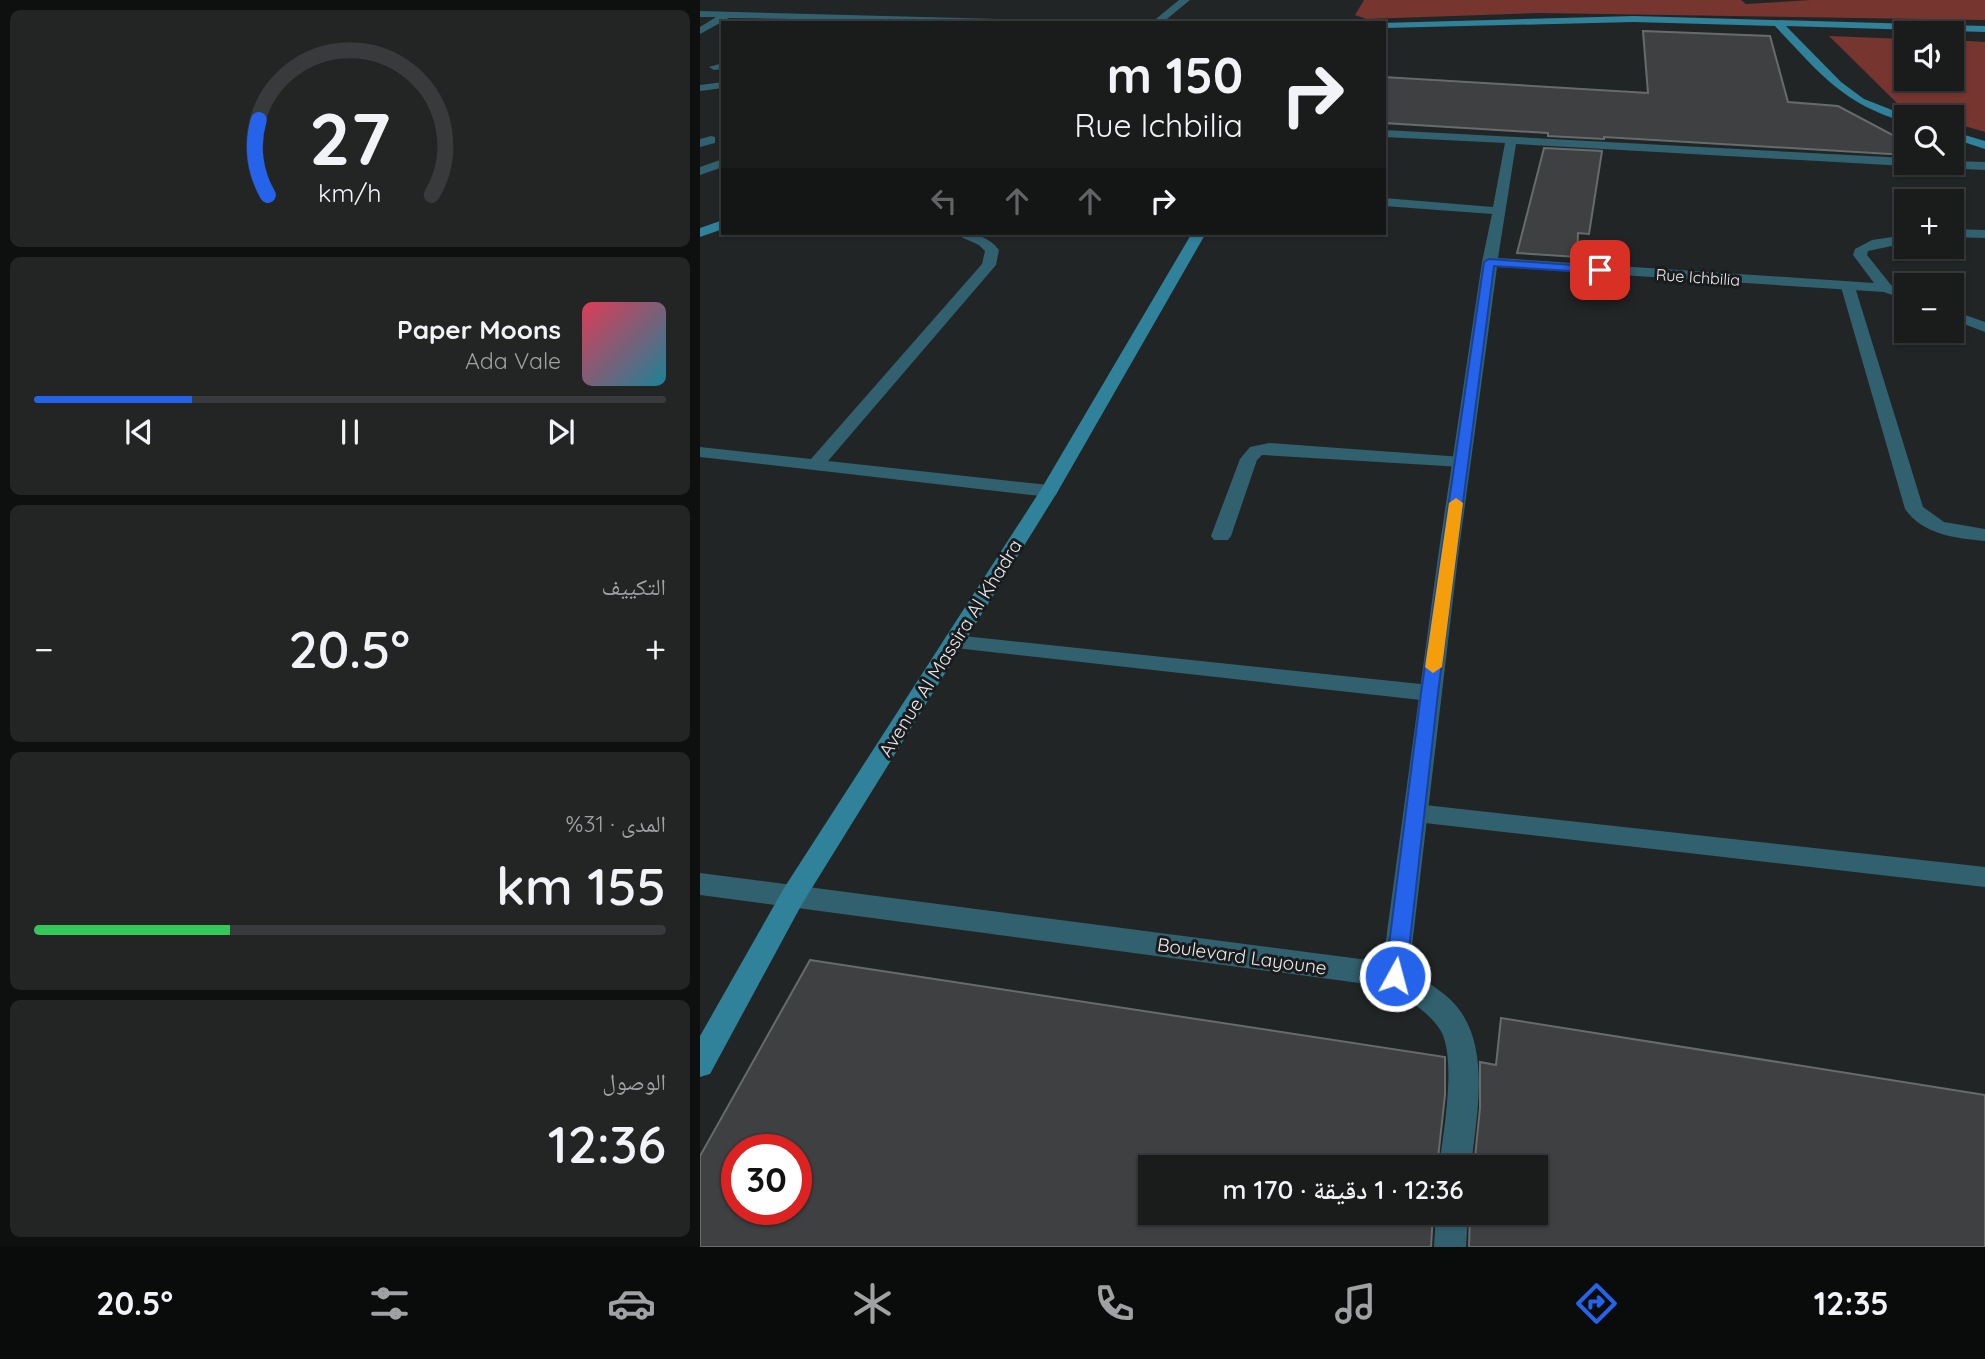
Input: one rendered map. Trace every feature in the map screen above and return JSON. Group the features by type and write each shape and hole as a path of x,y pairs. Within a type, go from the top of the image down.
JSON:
{"street":[{"path":"1159,21 1185,0"},
{"path":"700,14 956,21"},
{"path":"700,31 728,15"},
{"path":"1386,25 1634,19 1985,29"},
{"path":"1776,22 1837,84 1860,101 1894,114"},
{"path":"700,88 721,85"},
{"path":"1386,133 1894,161"},
{"path":"1964,138 1985,145"},
{"path":"1456,1155 1462,1049 1452,1022 1430,1001 1395,976 1430,693 1489,262 1511,140"},
{"path":"702,169 721,164"},
{"path":"1964,165 1985,166"},
{"path":"1386,202 1498,211"},
{"path":"700,233 721,225"},
{"path":"1964,233 1985,234"},
{"path":"815,465 989,265 992,250 984,242 965,235"},
{"name":"Avenue Al Massira Al Khadra","path":"700,1064 793,896 1049,491 1198,235"},
{"path":"1886,288 1860,255 1862,250 1877,243 1894,241"},
{"name":"Rue Ichbilia","path":"1489,262 1886,288 1894,291"},
{"path":"1848,287 1914,509 1942,529 1985,535"},
{"path":"1964,319 1985,327"},
{"path":"1222,536 1249,460 1256,451 1269,447 1462,462"},
{"path":"700,452 1049,491"},
{"path":"954,642 1430,693"},
{"path":"1416,813 1985,877"},
{"name":"Boulevard Layoune","path":"700,884 1395,976"},
{"path":"1450,1247 1451,1225"}],"shaded area":[{"path":"1364,0 1741,0 1746,4 1811,0 1985,0 1985,20 1538,13 1366,19 1355,15"},
{"path":"1829,36 1894,39 1894,91 1964,91 1964,41 1985,42 1985,132 1964,126 1964,105 1899,105"}],"building":[{"path":"1643,31 1770,36 1788,102 1838,106 1894,136 1894,154 1548,136 1548,133 1386,123 1386,77 1648,93"},
{"path":"1544,148 1602,151 1589,234 1578,233 1577,257 1517,253"},
{"path":"810,960 1445,1057 1445,1095 1438,1155 1138,1155 1138,1225 1432,1225 1431,1247 700,1247 700,1156"},
{"path":"1501,1018 1985,1095 1985,1247 1469,1247 1470,1225 1548,1225 1548,1155 1475,1155 1480,1108 1480,1062 1496,1065"}],"slow traffic":[{"path":"1433,667 1456,503"}],"route":[{"path":"1395,976 1430,693 1489,262 1600,270"}]}
